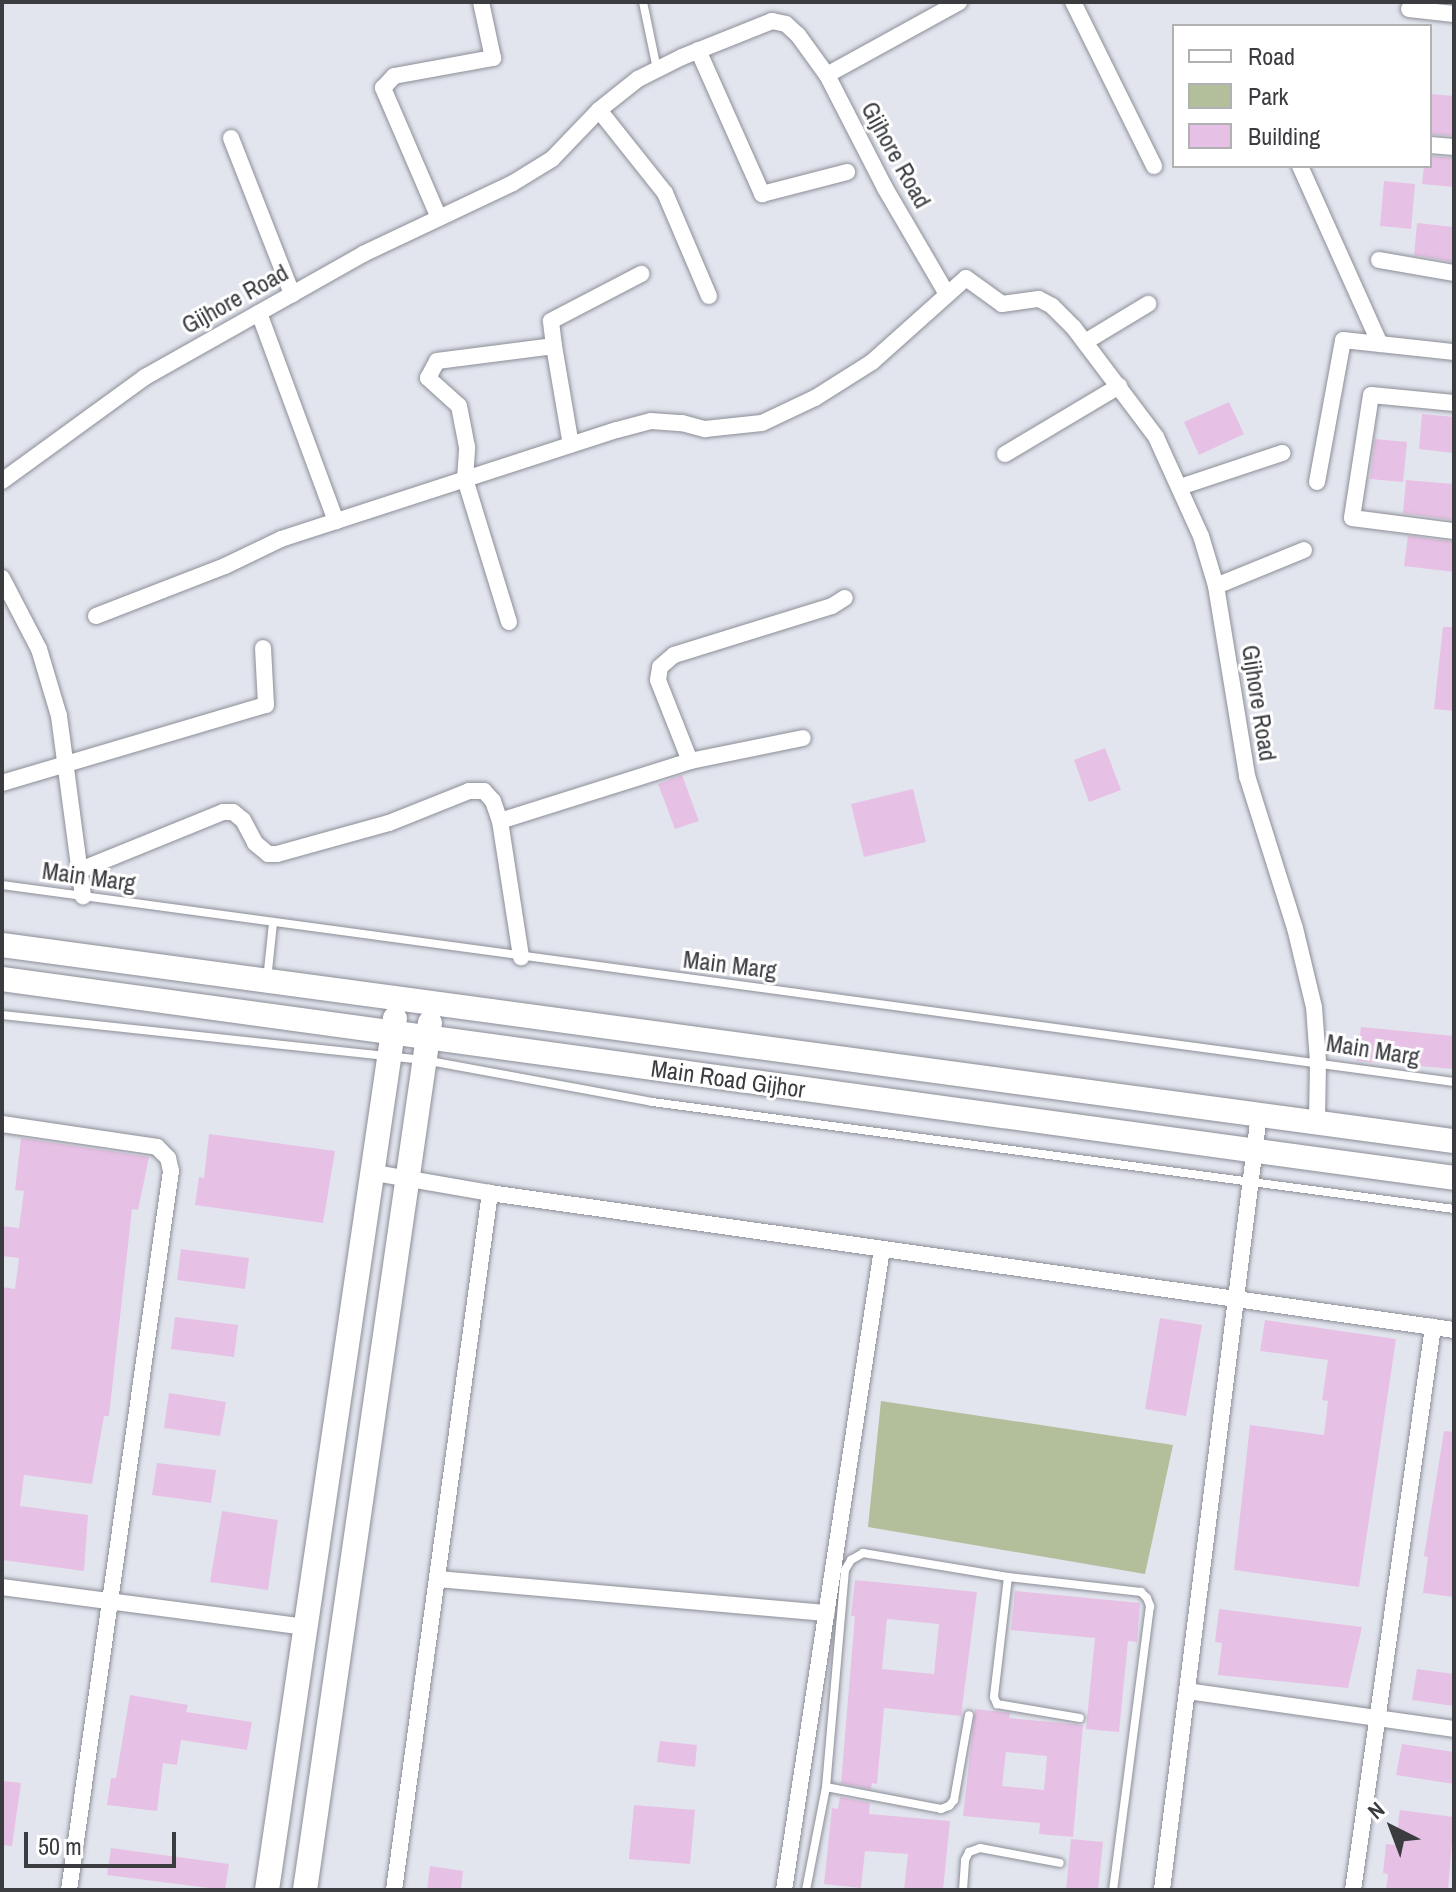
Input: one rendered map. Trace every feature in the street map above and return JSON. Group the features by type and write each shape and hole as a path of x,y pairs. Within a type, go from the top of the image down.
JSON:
{"street":[{"path":"439,218 383,88 394,76 493,58 481,2"},
{"path":"1073,2 1154,166"},
{"path":"827,75 956,3"},
{"path":"1409,9 1454,14"},
{"name":"Gijhore Road","path":"2,481 49,443 145,377 363,254 552,159 599,110 638,79 698,50 772,21 786,24 798,35 827,75 885,188 947,294 966,278 1002,304 1039,299 1052,306 1085,342 1156,437 1180,487 1216,586 1247,776 1295,928 1314,1007 1318,1062 1317,1122"},
{"path":"698,50 762,194 847,172"},
{"path":"599,110 665,193 709,296"},
{"path":"231,138 292,294"},
{"path":"1432,145 1454,147"},
{"path":"1301,168 1380,344"},
{"path":"1379,260 1454,273"},
{"path":"571,445 551,321 641,274"},
{"path":"96,616 225,566 281,539 651,421 705,429 762,423 815,398 872,362 947,294"},
{"path":"1085,342 1148,304"},
{"path":"259,313 336,521"},
{"path":"1317,482 1343,340 1454,352"},
{"path":"509,622 465,479 467,447 459,406 428,378 437,361 554,346"},
{"path":"1005,454 1119,386"},
{"path":"1454,403 1371,395 1352,518 1454,531"},
{"path":"1180,487 1282,453"},
{"path":"1216,586 1304,550"},
{"path":"2,578 39,649 59,716 83,896"},
{"path":"690,761 658,680 660,667 674,655 832,606 845,598"},
{"path":"2,783 65,767 266,705 263,648"},
{"path":"500,821 690,761 803,738"},
{"path":"78,871 223,812 233,812 243,820 255,843 268,854 277,854 389,823 469,791 484,791 493,801 500,821 521,957"},
{"name":"Main Road Gijhor","path":"2,945 1454,1141"},
{"name":"Main Road Gijhor","path":"2,979 425,1049 1454,1178"},
{"path":"267,1890 375,1173 398,998"},
{"path":"305,1890 405,1180 433,1005"},
{"path":"1162,1890 1259,1114"},
{"path":"2,1124 157,1147 168,1158 171,1171 69,1890"},
{"path":"375,1173 490,1193 1454,1330"},
{"path":"394,1890 490,1193"},
{"path":"784,1890 882,1249"},
{"path":"1353,1890 1433,1327"},
{"path":"437,1579 827,1613"},
{"path":"2,1587 307,1627"},
{"path":"1187,1691 1454,1729"}],"lane":[{"path":"643,2 657,69"},
{"name":"Main Marg","path":"2,885 1454,1082"},
{"path":"266,980 273,923"},
{"path":"2,1015 392,1043"},
{"path":"425,1049 652,1102 1454,1209"},
{"path":"806,1890 826,1787 845,1570 851,1560 863,1553 1008,1577 1141,1592 1150,1606 1113,1890"},
{"path":"1008,1577 994,1697 997,1704 1080,1718"},
{"path":"826,1787 941,1809 949,1806 954,1800 969,1715"},
{"path":"963,1890 965,1860 969,1852 980,1848 1060,1863"}],"green space":[{"path":"881,1401 1173,1445 1145,1574 868,1527"}],"building":[{"path":"1432,94 1454,96 1454,136 1432,134"},
{"path":"1432,156 1454,158 1454,187 1422,184 1424,168 1432,168"},
{"path":"1384,181 1415,184 1411,229 1380,226"},
{"path":"1417,223 1454,227 1454,262 1414,255"},
{"path":"1229,402 1244,434 1199,455 1184,422"},
{"path":"1422,414 1454,417 1454,453 1419,449"},
{"path":"1375,439 1407,442 1403,482 1370,479"},
{"path":"1406,480 1454,484 1454,520 1403,513"},
{"path":"1408,536 1454,542 1454,572 1404,566"},
{"path":"1443,627 1454,627 1454,711 1434,709"},
{"path":"1105,748 1121,790 1089,802 1074,760"},
{"path":"682,775 699,821 675,829 658,784"},
{"path":"913,789 926,842 864,857 851,804"},
{"path":"1361,1027 1454,1036 1454,1069 1357,1061"},
{"path":"209,1134 335,1151 323,1223 195,1205 199,1177 204,1178"},
{"path":"21,1138 149,1157 138,1210 132,1209 109,1416 104,1416 92,1484 24,1475 20,1506 88,1515 84,1571 2,1560 2,1287 15,1289 19,1258 2,1256 2,1226 19,1228 24,1191 15,1190"},
{"path":"181,1249 249,1258 245,1289 177,1280"},
{"path":"175,1317 238,1325 234,1357 171,1349"},
{"path":"1160,1318 1202,1325 1186,1416 1145,1409"},
{"path":"1265,1320 1396,1339 1359,1587 1234,1570 1250,1425 1324,1435 1328,1401 1322,1400 1328,1360 1260,1351"},
{"path":"169,1393 226,1402 220,1436 164,1428"},
{"path":"1444,1431 1454,1432 1454,1597 1423,1593 1428,1557 1424,1556"},
{"path":"157,1463 216,1470 211,1503 152,1495"},
{"path":"222,1511 278,1520 268,1590 210,1582"},
{"path":"855,1580 977,1592 961,1716 884,1708 877,1784 872,1783 871,1789 841,1783 855,1616 851,1616","holes":["887,1619 939,1624 934,1674 882,1669"]},
{"path":"1015,1591 1140,1603 1137,1642 1128,1641 1119,1732 1086,1729 1095,1638 1011,1630"},
{"path":"1219,1609 1362,1627 1348,1688 1218,1675 1222,1643 1215,1642"},
{"path":"1417,1669 1454,1674 1454,1706 1412,1700"},
{"path":"130,1695 188,1705 186,1712 252,1722 247,1750 181,1740 177,1765 163,1763 157,1811 107,1805 111,1778 116,1778"},
{"path":"975,1709 1010,1713 1009,1718 1083,1725 1073,1837 1039,1834 1040,1823 963,1816","holes":["1006,1752 1047,1756 1044,1790 1002,1786"]},
{"path":"660,1741 697,1745 695,1767 657,1762"},
{"path":"1402,1744 1454,1752 1454,1784 1396,1775"},
{"path":"2,1781 21,1783 12,1846 2,1845"},
{"path":"840,1797 870,1803 869,1814 950,1821 943,1890 904,1890 908,1854 865,1851 861,1888 824,1884 832,1808 838,1809"},
{"path":"634,1805 695,1810 690,1864 629,1859"},
{"path":"1400,1810 1454,1817 1448,1890 1386,1890 1388,1874 1383,1873 1386,1844 1395,1845"},
{"path":"1071,1839 1103,1842 1098,1890 1066,1890"},
{"path":"111,1848 229,1864 225,1890 107,1875"},
{"path":"430,1866 463,1871 461,1890 427,1890"}]}
